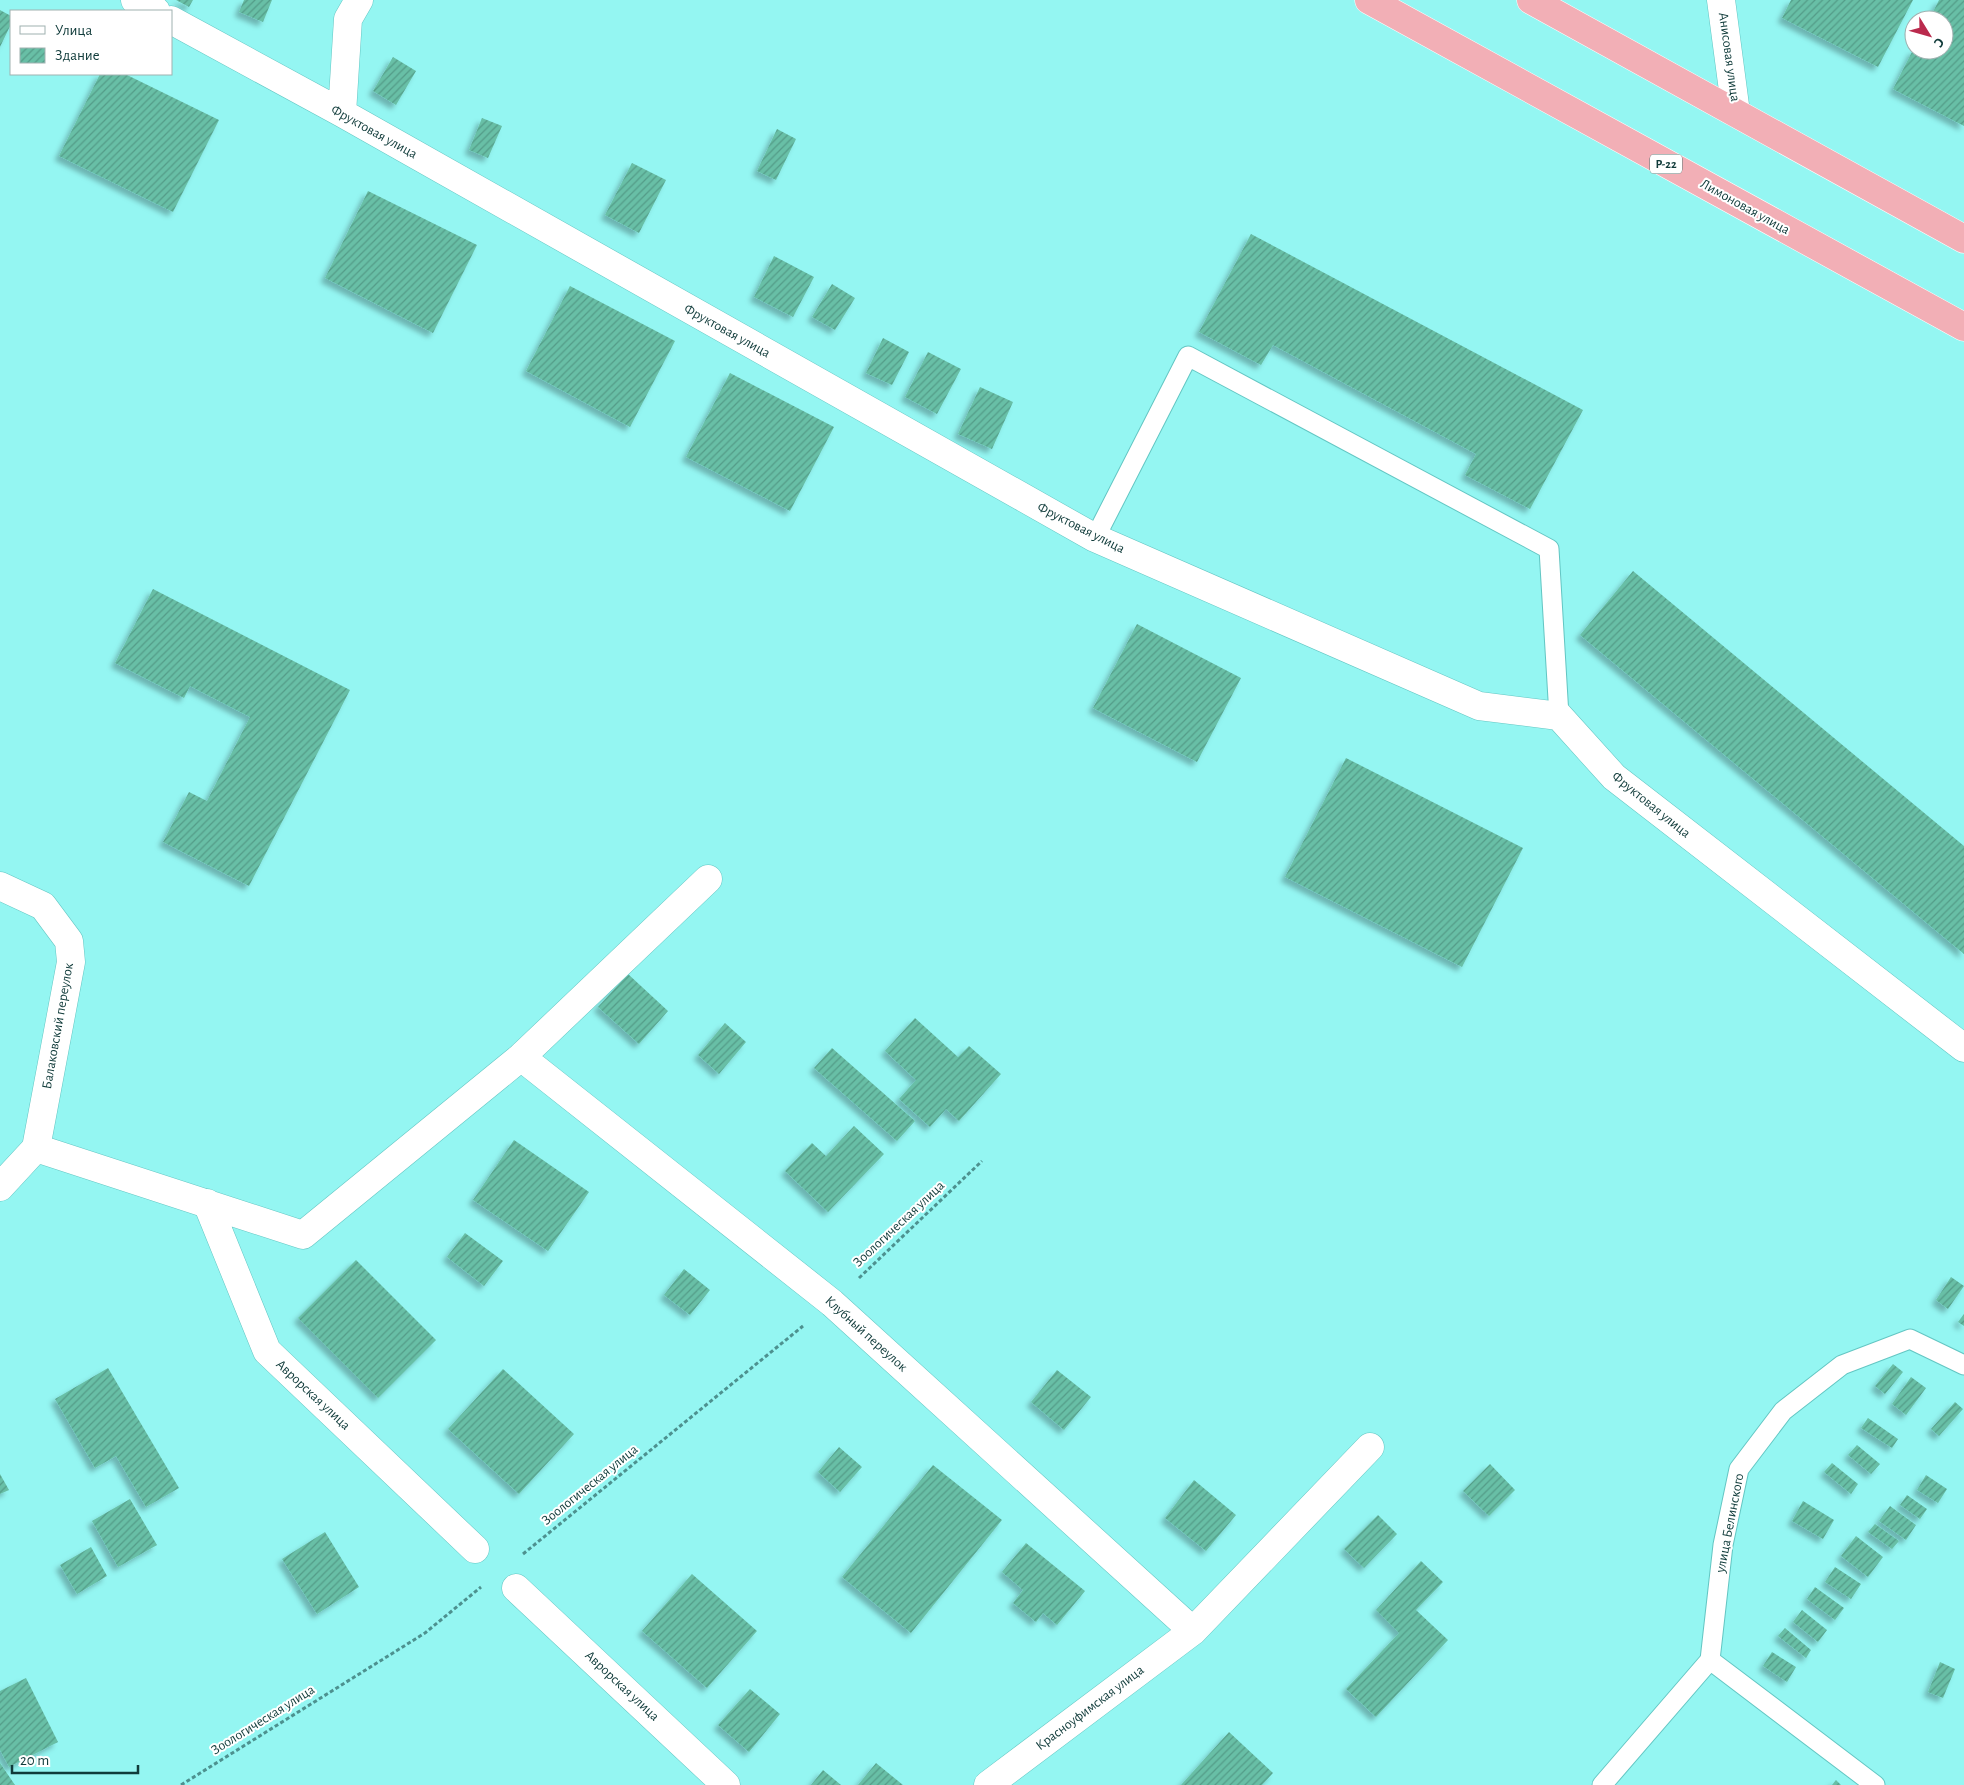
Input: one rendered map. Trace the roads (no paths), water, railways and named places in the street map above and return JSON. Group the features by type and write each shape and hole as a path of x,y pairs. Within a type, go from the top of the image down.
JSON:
{"highway":[{"name":"Лимоновая улица","path":"1369,0 1964,327"},
{"path":"1531,0 1964,239"}],"street":[{"path":"135,0 154,10"},
{"path":"342,114 348,19 359,0"},
{"name":"Анисовая улица","path":"1721,0 1736,113"},
{"name":"Фруктовая улица","path":"172,21 342,114 1095,538 1479,706 1559,716 1614,778 1964,1048"},
{"path":"0,1187 36,1148 303,1235 521,1057 708,879"},
{"name":"Балаковский переулок","path":"0,886 43,906 69,941 71,962 36,1148"},
{"name":"Клубный переулок","path":"521,1057 832,1303 1193,1631"},
{"name":"Аврорская улица","path":"207,1203 267,1351 475,1549"},
{"name":"Красноуфимская улица","path":"988,1785 1193,1631 1370,1447"},
{"name":"Аврорская улица","path":"516,1588 726,1785"}],"lane":[{"path":"1095,538 1188,356 1549,549 1559,716"},
{"name":"улица Белинского","path":"1710,1660 1723,1545 1739,1469 1783,1411 1842,1365 1910,1340 1964,1365"},
{"path":"1602,1785 1710,1660 1875,1785"}]}
